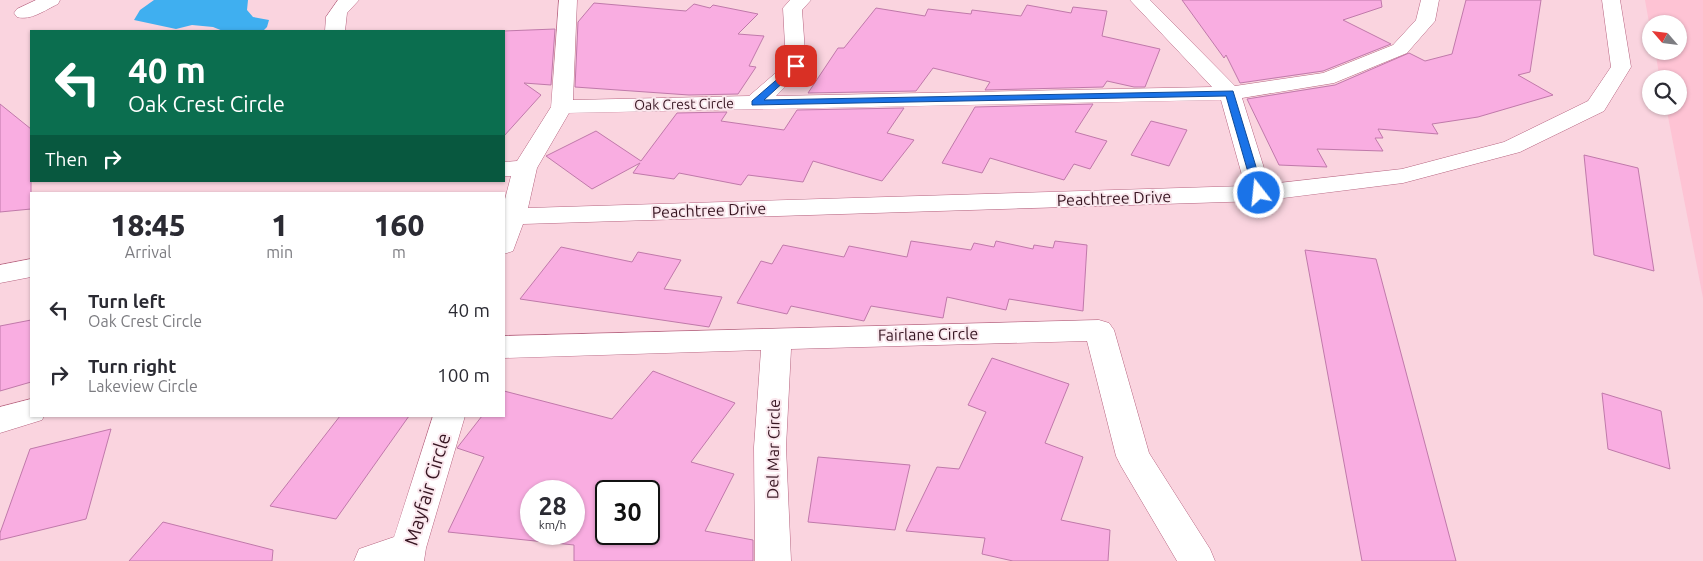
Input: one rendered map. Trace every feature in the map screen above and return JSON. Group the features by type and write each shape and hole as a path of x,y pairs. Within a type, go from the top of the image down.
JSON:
{"street":[{"path":"24,13 51,0"},
{"path":"335,30 334,21 339,7 350,0"},
{"path":"505,239 515,168 562,107 568,0"},
{"path":"755,103 796,66 792,8 802,0"},
{"path":"1139,0 1230,93 1259,193"},
{"name":"Oak Crest Circle","path":"562,107 1230,93 1326,78 1400,49 1425,21 1430,0"},
{"name":"Peachtree Drive","path":"509,217 1259,193 1403,176 1512,147 1596,106 1621,67 1611,0"},
{"path":"0,274 30,268"},
{"name":"Fairlane Circle","path":"505,347 1099,330 1133,456 1197,561"},
{"name":"Del Mar Circle","path":"773,561 770,447 777,338"},
{"path":"0,420 30,411"},
{"name":"Mayfair Circle","path":"407,554 449,417"},
{"path":"372,561 407,554"}],"shaded area":[{"path":"1645,0 1703,0 1703,298 1668,115 1687,115 1687,70 1658,70 1657,60 1688,60 1688,15 1648,15"}],"water":[{"path":"154,0 248,0 247,10 253,17 269,20 264,30 220,30 213,27 192,25 176,29 134,20 140,10"}],"building":[{"path":"1182,0 1381,0 1382,7 1343,20 1391,44 1323,71 1240,83 1226,55 1224,58"},
{"path":"1466,0 1541,0 1530,72 1518,75 1553,95 1478,117 1432,124 1438,134 1378,129 1383,138 1375,138 1383,151 1317,149 1327,167 1279,165 1247,99 1335,85 1409,53 1425,61 1452,54"},
{"path":"594,3 686,11 694,4 710,8 713,5 758,14 738,34 764,36 749,66 756,67 738,94 689,95 575,87 578,22"},
{"path":"1027,5 1071,13 1073,7 1107,11 1102,36 1160,49 1145,87 1134,87 1107,81 1103,87 985,90 990,82 933,68 916,91 808,93 838,48 844,48 876,8 925,16 928,9 971,14 972,10 1021,16"},
{"path":"555,29 551,85 524,83 541,95 505,135 505,31"},
{"path":"0,104 30,128 31,192 30,209 0,212"},
{"path":"1093,104 1075,132 1107,141 1090,169 1074,164 1064,180 990,158 982,173 942,163 975,107"},
{"path":"904,108 887,133 914,140 882,181 813,161 803,182 748,175 741,185 679,173 674,179 633,173 640,163 592,189 546,156 596,131 641,161 677,113 727,112 721,121 784,130 797,110"},
{"path":"1151,121 1187,130 1169,166 1131,155"},
{"path":"1584,155 1638,168 1654,271 1594,255"},
{"path":"911,241 971,250 974,243 994,247 996,241 1033,249 1034,245 1053,248 1055,241 1087,245 1083,311 1009,299 1006,310 947,297 943,318 871,306 864,321 791,306 787,314 737,303 761,261 772,264 783,245 844,257 849,246 907,257"},
{"path":"561,247 632,262 638,252 681,260 664,289 722,297 709,327 520,299"},
{"path":"1305,250 1376,259 1456,561 1362,561"},
{"path":"30,320 30,382 0,391 0,326"},
{"path":"992,358 1069,384 1045,443 1083,457 1061,520 1110,530 1108,561 1013,561 982,554 985,538 906,531 937,467 959,469 986,412 968,405"},
{"path":"653,371 735,403 691,462 734,474 705,531 753,540 753,561 574,561 574,545 585,545 585,480 520,480 520,539 448,532 484,457 457,448 481,417 505,417 505,391 612,419"},
{"path":"1602,393 1661,411 1670,469 1608,449"},
{"path":"339,417 408,417 336,519 270,506"},
{"path":"111,429 86,519 0,540 0,533 30,449"},
{"path":"818,457 910,465 895,530 808,522"},
{"path":"163,522 273,550 272,561 129,561"}],"route":[{"path":"796,66 755,103 1230,93 1259,193"}]}
